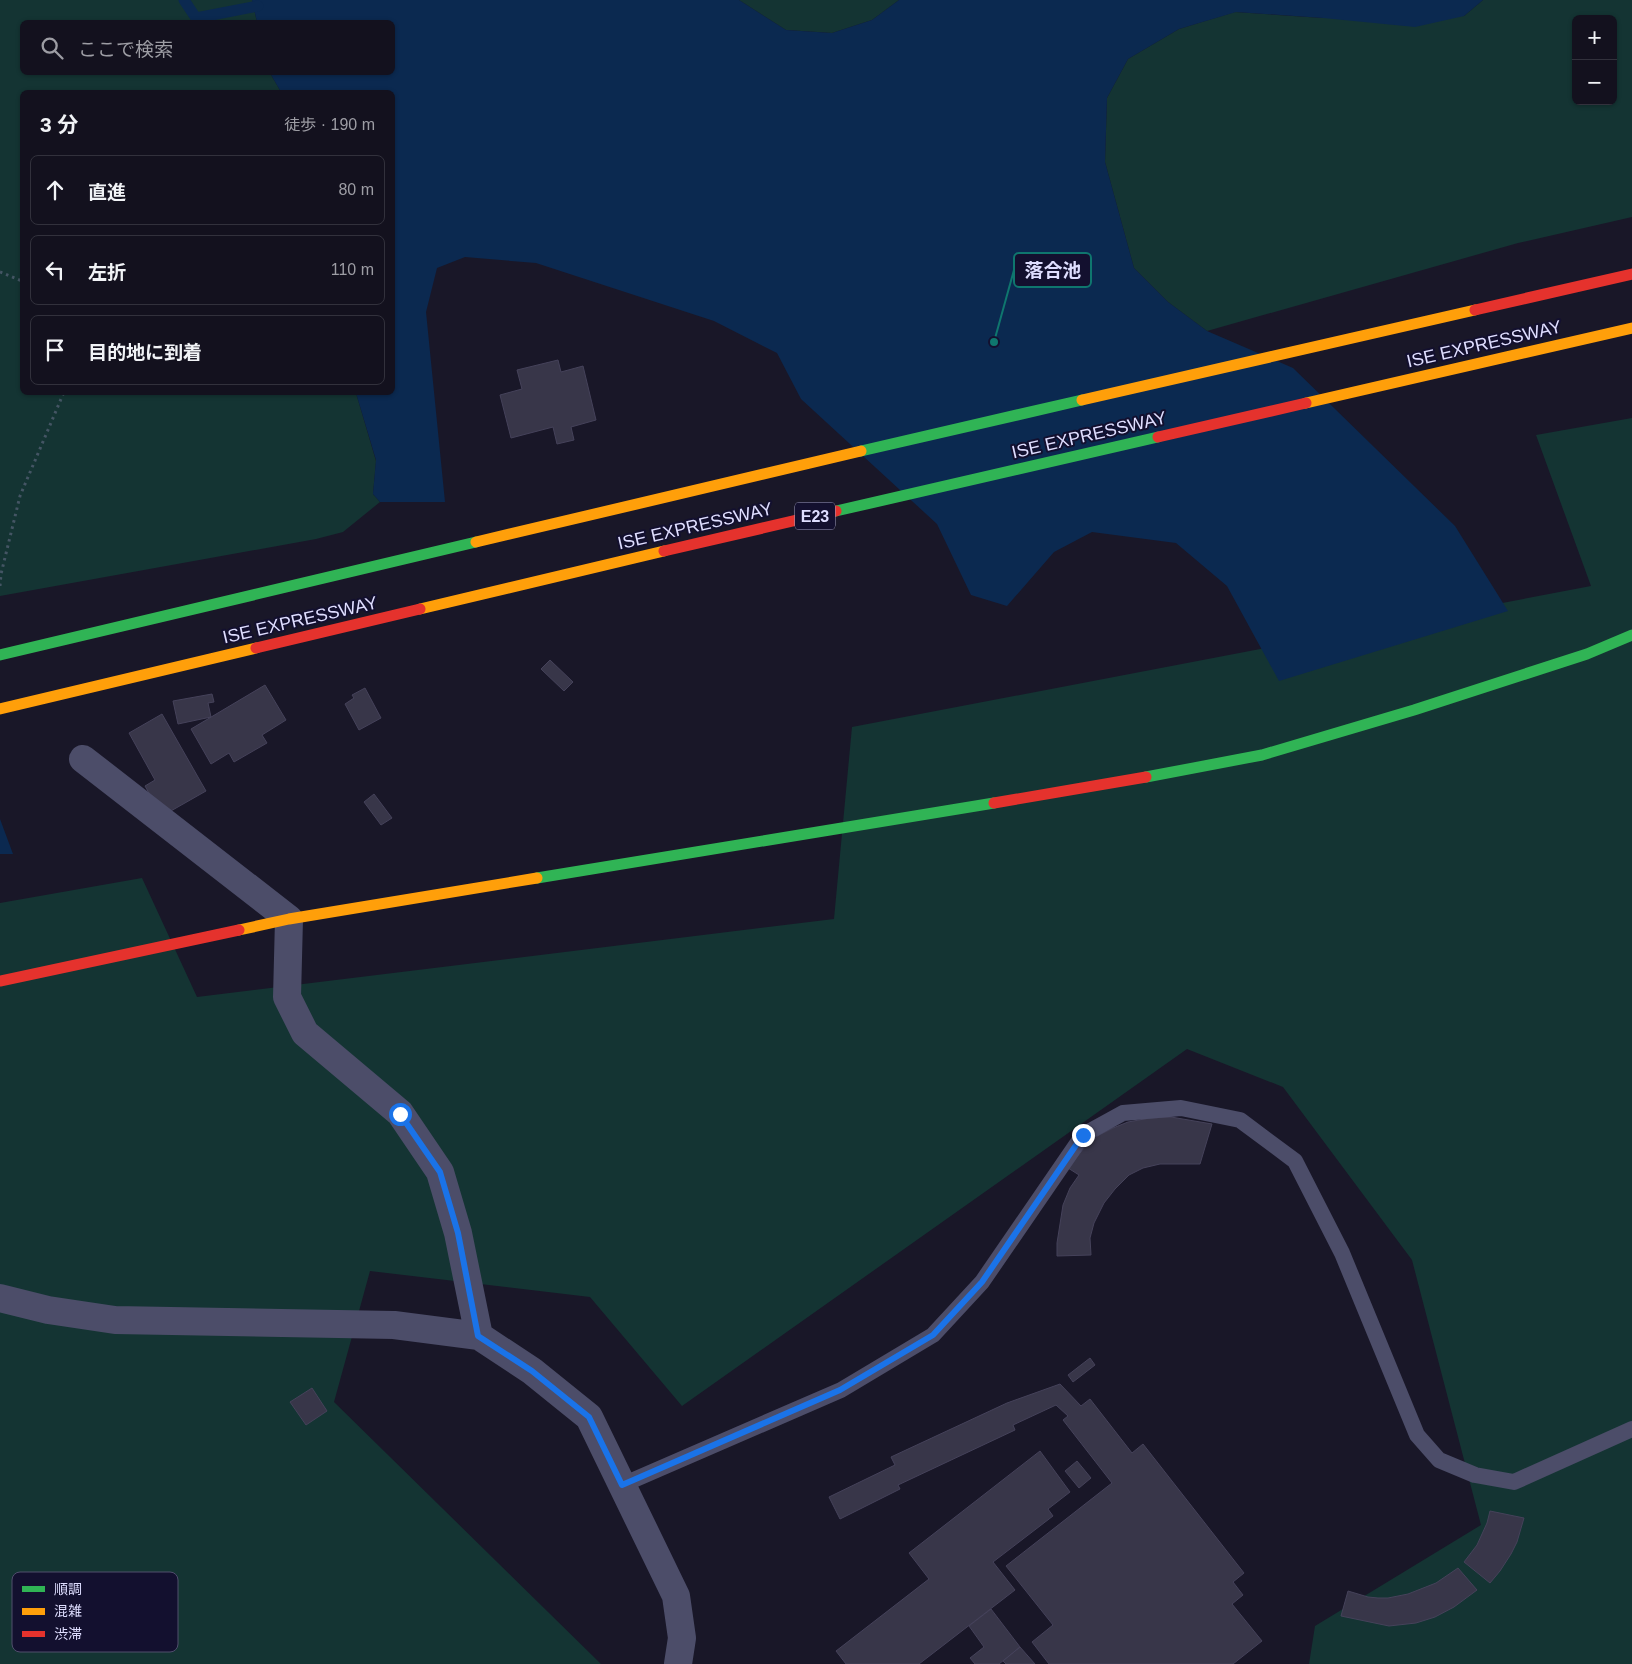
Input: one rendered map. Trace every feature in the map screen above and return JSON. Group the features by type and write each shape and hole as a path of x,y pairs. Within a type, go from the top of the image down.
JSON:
{"main road":[{"name":"ISE EXPRESSWAY","path":"0,654 746,478 1632,274"},
{"name":"ISE EXPRESSWAY","path":"0,709 770,526 1632,328"},
{"path":"0,980 289,919 1081,789 1262,755 1414,710 1587,654 1632,635"}],"street":[{"path":"83,759 289,919 287,997 305,1033 400,1114 440,1172 458,1233 478,1336"},
{"path":"0,1298 48,1310 114,1320 394,1325 478,1336 532,1371 589,1417 676,1596 682,1638 678,1664"}],"lane":[{"path":"622,1485 840,1390 933,1335 982,1282 1083,1135 1124,1113 1181,1108 1240,1120 1295,1161 1342,1253 1417,1436 1439,1460 1475,1475 1514,1482 1632,1429"}],"path":[{"path":"0,272 20,280"},
{"path":"0,586 1,574 20,496 63,395"}],"green space":[{"path":"0,0 252,0 257,20 20,20 20,75 271,75 280,90 20,90 20,395 357,395 376,461 373,494 380,502 343,532 316,539 0,596"},
{"path":"739,0 899,0 872,20 832,33 786,30"},
{"path":"1483,0 1632,0 1632,217 1518,243 1207,331 1168,302 1134,268 1105,162 1107,98 1128,59 1179,29 1235,12 1323,18 1464,16"},
{"path":"1632,418 1632,1664 1309,1664 1315,1626 1481,1525 1412,1260 1283,1087 1187,1049 682,1406 590,1297 370,1271 334,1402 601,1664 0,1664 0,903 142,878 197,997 834,919 852,727 1591,586 1536,435"}],"water":[{"path":"252,0 739,0 786,30 832,33 872,20 899,0 1483,0 1464,16 1415,27 1236,12 1179,29 1128,59 1107,98 1105,162 1134,268 1168,302 1207,331 1293,368 1455,526 1508,611 1279,681 1227,586 1176,543 1092,532 1054,552 1007,606 971,595 937,524 801,399 777,353 714,321 536,263 465,257 437,268 426,312 445,502 380,502 373,494 376,460 357,395 395,395 395,90 280,90 271,75 395,75 395,20 257,20"},
{"path":"0,819 13,854 0,854"}],"building":[{"path":"558,360 561,372 583,366 596,420 571,427 574,440 557,444 553,427 511,438 500,395 522,389 517,370"},
{"path":"550,660 573,682 564,691 541,669"},
{"path":"265,685 286,720 262,735 267,743 234,762 229,753 211,764 191,729"},
{"path":"365,688 381,718 359,730 345,704 354,698 352,695"},
{"path":"212,694 214,702 208,703 211,717 178,724 173,701"},
{"path":"162,714 206,791 162,816 145,786 155,780 129,733"},
{"path":"374,794 392,818 381,825 364,802"},
{"path":"1171,1117 1212,1124 1200,1164 1160,1164 1143,1168 1129,1175 1104,1203 1094,1223 1090,1238 1091,1255 1057,1256 1057,1243 1063,1205 1070,1188 1079,1175 1068,1168 1085,1147 1099,1135 1128,1122"},
{"path":"1090,1358 1095,1365 1073,1382 1068,1375"},
{"path":"1060,1384 1081,1406 1090,1399 1132,1453 1143,1444 1244,1573 1233,1582 1243,1595 1232,1604 1262,1641 1233,1664 1049,1664 1032,1642 1053,1625 1006,1566 1112,1483 1063,1420 1068,1416 1056,1405 1013,1425 1015,1430 898,1485 900,1489 840,1519 829,1497 895,1465 891,1457 1007,1403"},
{"path":"312,1388 327,1411 306,1425 290,1402"},
{"path":"1040,1451 1070,1492 1048,1509 1053,1516 993,1562 1015,1590 919,1664 846,1664 836,1651 929,1579 909,1553"},
{"path":"1077,1461 1091,1478 1079,1488 1065,1471"},
{"path":"1490,1511 1524,1518 1517,1542 1511,1554 1490,1583 1464,1562 1477,1545"},
{"path":"1458,1568 1477,1590 1454,1607 1435,1617 1416,1623 1389,1626 1341,1616 1348,1591 1378,1598 1408,1594 1436,1583"},
{"path":"991,1609 1020,1647 999,1664 975,1664 970,1658 984,1647 969,1626"},
{"path":"1020,1647 1035,1664 1006,1664 1003,1661"}],"waterway":[{"path":"184,0 196,18 258,6"}],"traffic: fast":[{"path":"861,451 1082,400"},
{"path":"836,511 1158,437"},
{"path":"0,655 476,542"},
{"path":"1146,777 1262,755 1414,710 1587,654 1632,635"},
{"path":"537,878 994,803"}],"traffic: slow":[{"path":"1082,400 1475,310"},
{"path":"1306,403 1632,328"},
{"path":"476,542 861,451"},
{"path":"420,609 664,551"},
{"path":"0,709 256,648"},
{"path":"239,930 289,919 537,878"}],"traffic: jam":[{"path":"1475,310 1632,274"},
{"path":"1158,437 1306,403"},
{"path":"664,551 836,511"},
{"path":"256,648 420,609"},
{"path":"994,803 1146,777"},
{"path":"0,981 239,930"}],"place":[{"name":"落合池","path":"994,342"}],"route":[{"path":"400,1114 440,1172 458,1233 478,1336 532,1371 589,1417 622,1485 840,1390 933,1335 982,1282 1083,1135"}]}
